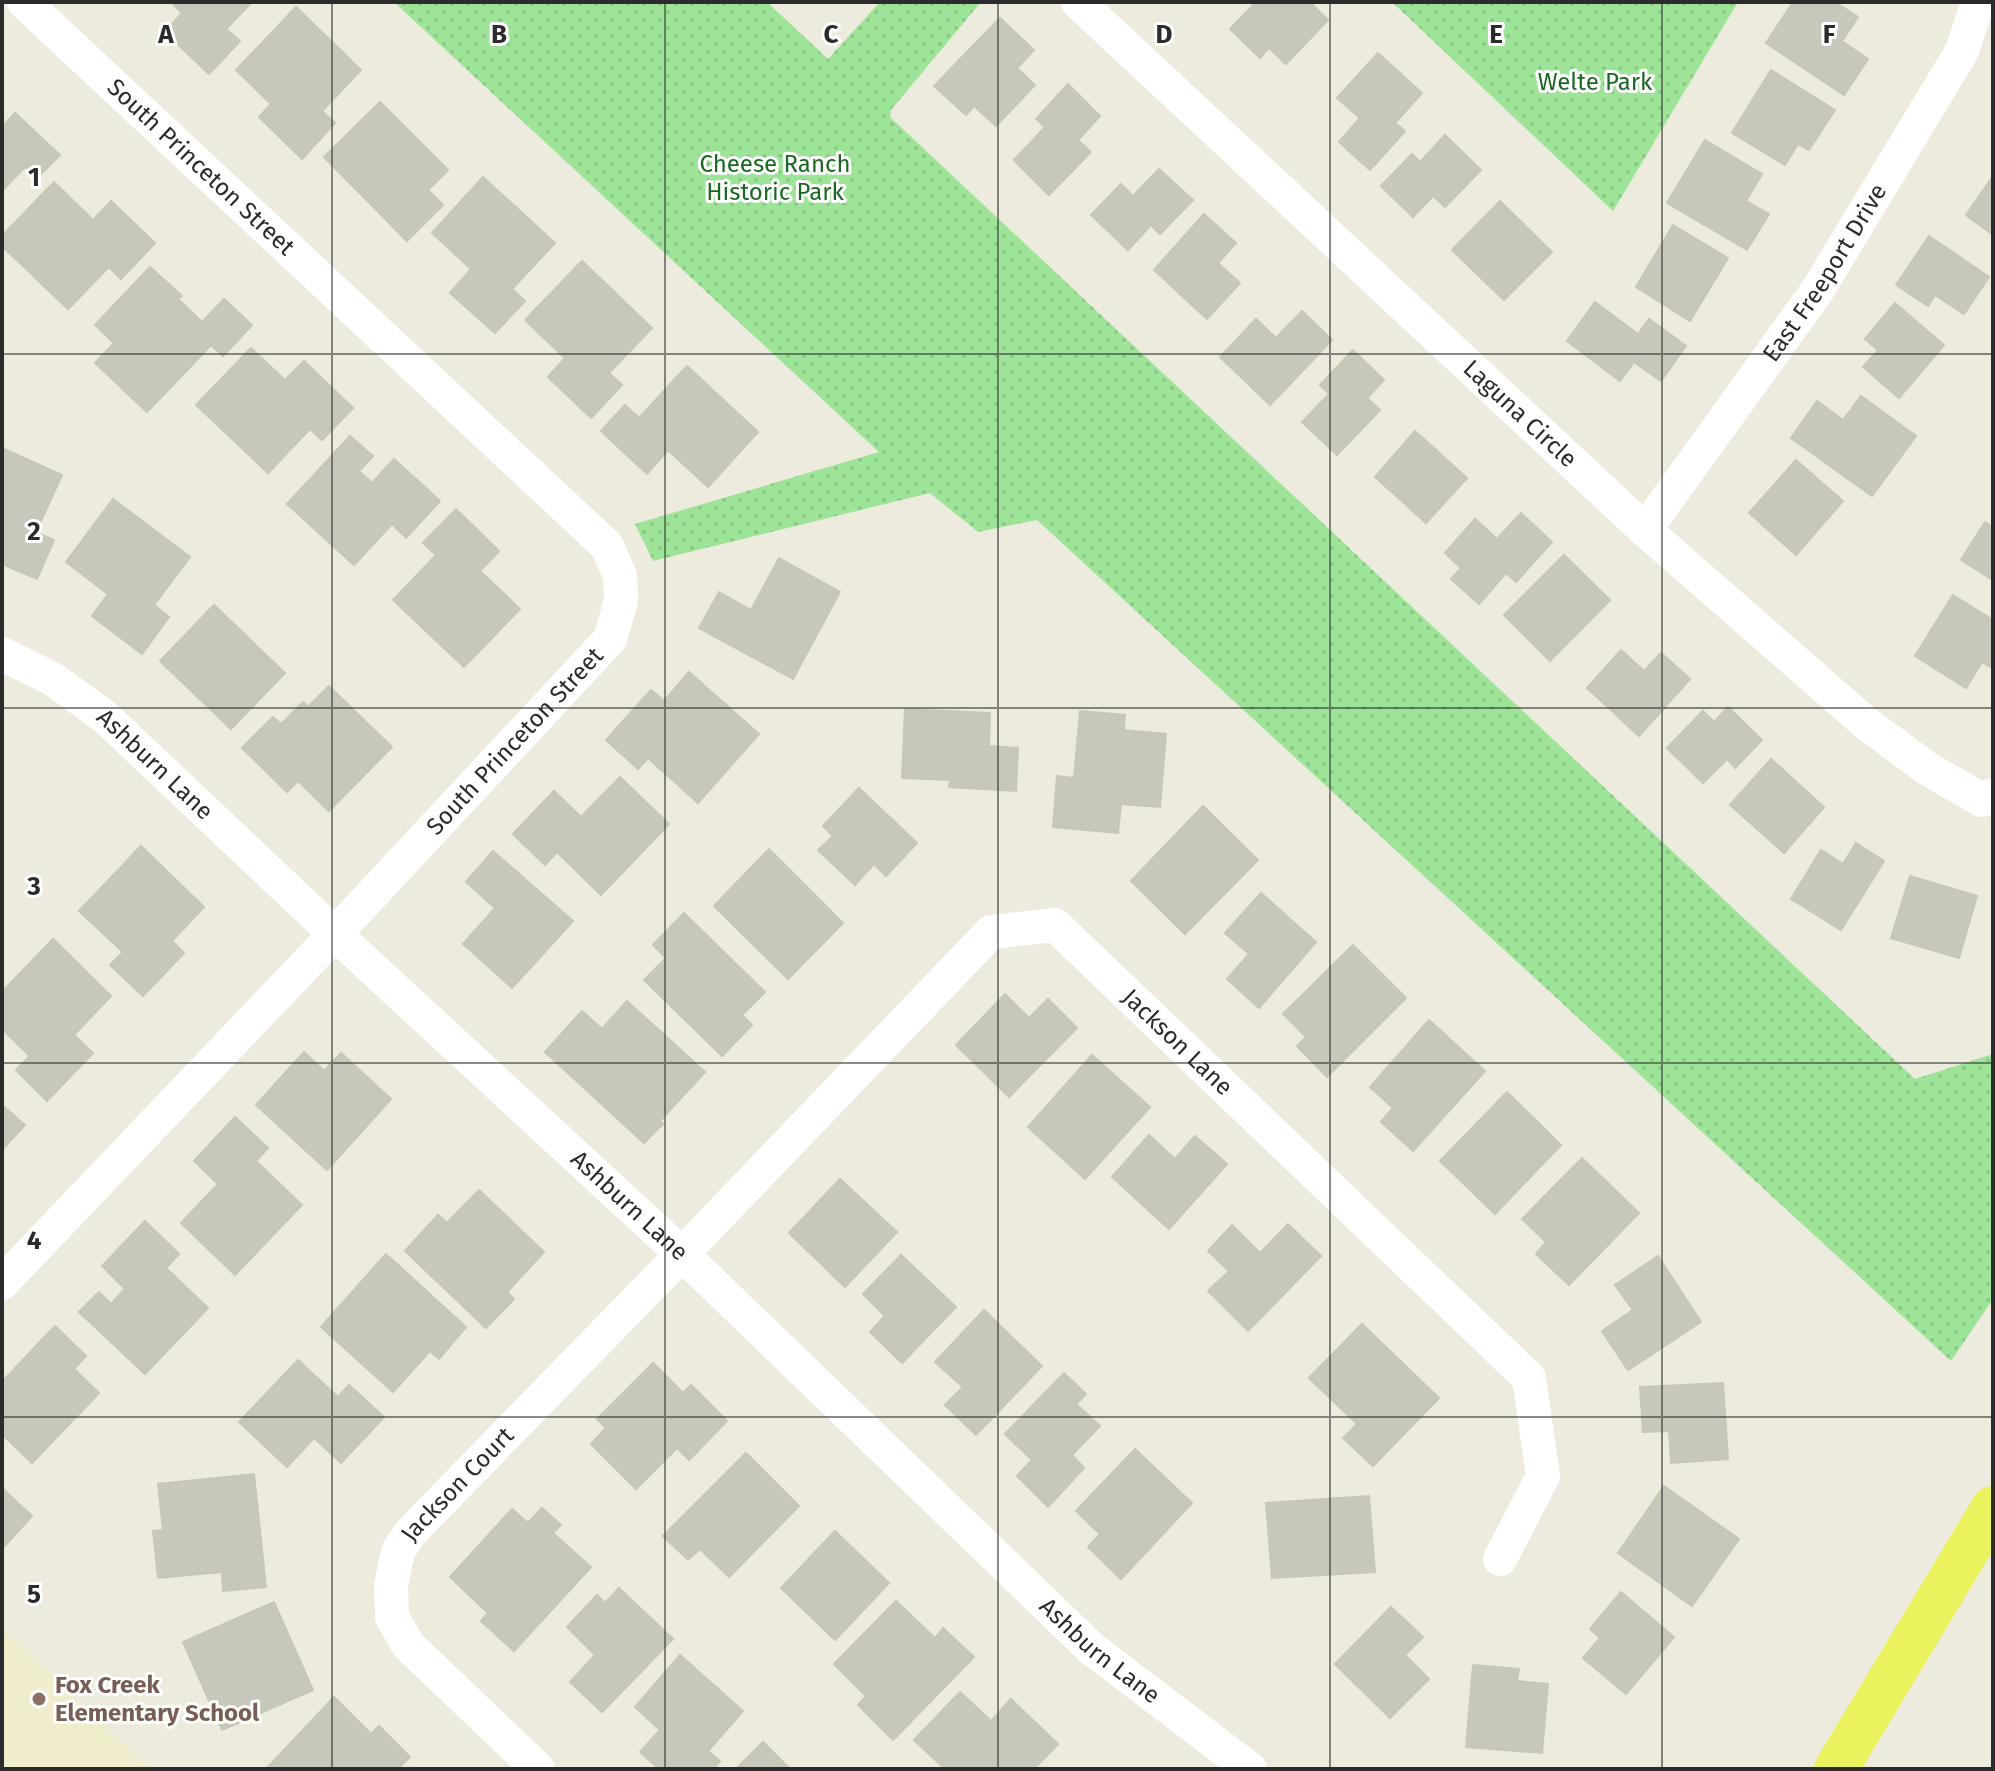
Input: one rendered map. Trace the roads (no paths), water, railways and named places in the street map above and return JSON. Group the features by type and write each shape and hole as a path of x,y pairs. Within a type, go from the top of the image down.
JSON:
{"main road":[{"path":"1836,1769 1993,1508"}],"street":[{"name":"South Princeton Street","path":"2,1283 335,934 610,639 621,601 620,576 607,546 24,2"},
{"name":"Laguna Circle","path":"1078,2 1645,530 1867,724 1928,769 1988,798"},
{"name":"East Freeport Drive","path":"1645,530 1817,291 1962,51 1978,2"},
{"name":"Ashburn Lane","path":"2,654 53,679 105,717 682,1254 1092,1649 1250,1769"},
{"name":"Jackson Lane","path":"682,1254 991,932 1055,925 1529,1378 1543,1476 1500,1559"},
{"name":"Jackson Court","path":"538,1769 408,1645 392,1617 391,1586 398,1551 411,1532 682,1254"}],"place":[{"name":"Fox Creek Elementary School","path":"39,1699"}],"park label":[{"name":"Welte Park","path":"1595,82"},
{"name":"Cheese Ranch Historic Park","path":"775,178"}]}
